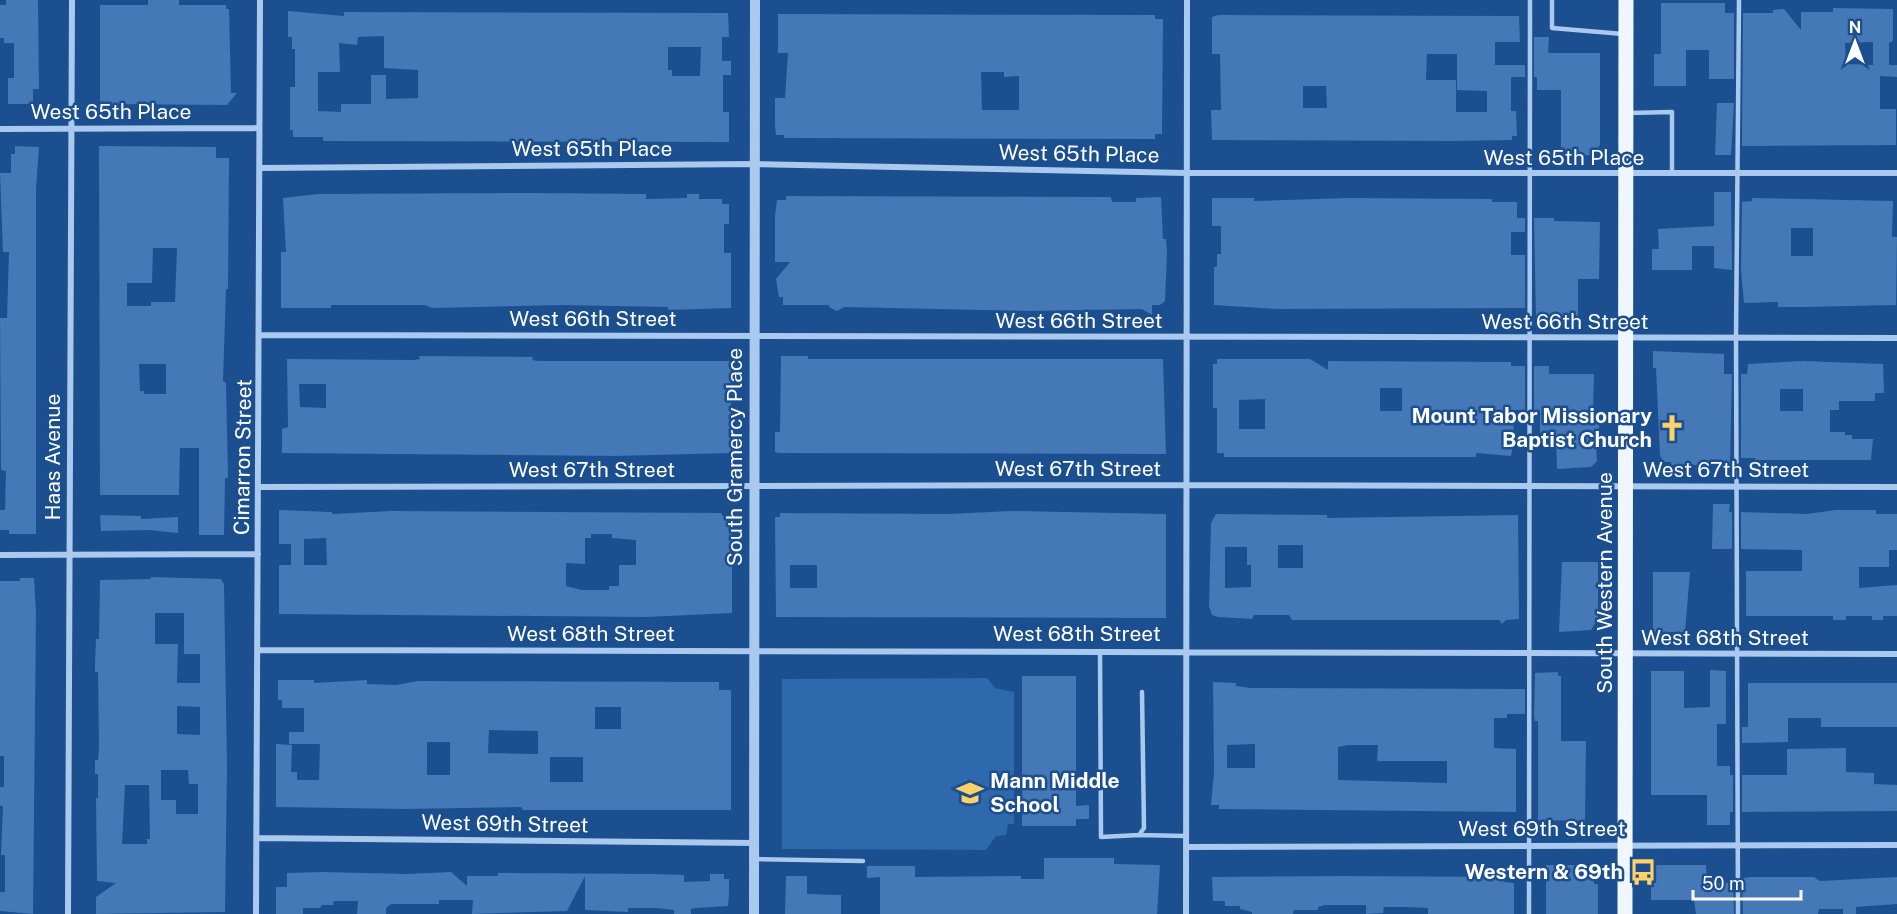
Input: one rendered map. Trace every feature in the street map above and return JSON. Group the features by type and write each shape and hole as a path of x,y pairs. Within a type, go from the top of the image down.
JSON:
{"main road":[{"name":"South Western Avenue","path":"1625,914 1626,0"}],"street":[{"name":"Haas Avenue","path":"68,914 72,0"},
{"name":"Cimarron Street","path":"256,914 260,0"},
{"name":"South Gramercy Place","path":"754,914 755,0"},
{"path":"1186,914 1187,0"},
{"name":"West 65th Place","path":"0,129 259,128"},
{"name":"West 65th Place","path":"260,168 755,164 1187,173 1625,175 1897,173"},
{"name":"West 66th Street","path":"260,335 1897,338"},
{"name":"West 67th Street","path":"258,487 1187,485 1897,488"},
{"path":"0,555 258,554"},
{"name":"West 68th Street","path":"258,650 1187,651 1530,655 1897,654"},
{"name":"West 69th Street","path":"257,838 754,843"},
{"name":"West 69th Street","path":"1186,848 1897,845"}],"lane":[{"path":"1529,914 1530,0"},
{"path":"1552,0 1552,28 1626,34"},
{"path":"1738,914 1736,338 1739,0"},
{"path":"1626,113 1672,112 1672,174"},
{"path":"1100,651 1101,837 1186,836"},
{"path":"1139,835 1144,828 1142,692"},
{"path":"754,859 863,861"}],"shaded area":[{"path":"987,678 995,688 1014,692 1014,824 1008,824 1006,835 996,836 986,850 782,849 782,679"}],"building":[{"path":"6,0 38,0 39,89 33,89 33,104 8,104 8,78 14,78 14,43 4,43 4,38 0,38 0,5 6,5"},
{"path":"148,0 179,0 179,5 226,5 226,9 229,9 231,93 237,93 227,105 100,104 100,5 148,5"},
{"path":"1661,3 1725,3 1725,13 1734,13 1734,79 1709,79 1709,50 1686,50 1686,86 1654,86 1654,54 1661,54"},
{"path":"1833,8 1893,9 1893,41 1889,43 1889,65 1897,65 1897,77 1880,76 1880,109 1896,109 1896,145 1742,146 1743,13 1773,13 1773,10 1784,9 1801,30 1801,12 1833,12","holes":["1873,42 1873,65 1846,64 1845,43"]},
{"path":"288,11 344,16 344,12 728,13 729,37 722,37 722,61 731,61 731,75 723,75 723,112 729,112 729,142 323,141 323,137 293,137 293,130 290,130 290,87 295,87 295,49 292,49 292,37 288,37","holes":["384,36 384,68 418,70 418,98 386,99 386,75 371,75 371,104 341,104 341,112 318,111 318,72 340,72 339,43 357,45 358,37","668,47 701,47 700,76 672,76 672,70 668,70"]},
{"path":"778,14 1155,15 1155,19 1163,19 1162,134 1155,134 1155,139 784,138 784,135 776,135 775,98 785,98 788,53 778,53","holes":["981,72 1004,72 1004,77 1019,76 1019,110 982,110"]},
{"path":"1218,15 1519,16 1520,42 1495,42 1495,65 1525,65 1525,77 1511,77 1511,111 1516,111 1517,136 1512,136 1512,140 1454,141 1212,140 1211,110 1221,110 1220,54 1212,54 1212,17","holes":["1427,54 1457,54 1457,90 1487,91 1487,112 1456,112 1456,80 1426,80","1303,86 1326,86 1327,108 1303,108"]},
{"path":"1534,37 1549,37 1548,53 1600,53 1600,145 1593,155 1561,156 1561,90 1537,90 1537,77 1534,77"},
{"path":"1717,103 1734,103 1731,155 1715,155"},
{"path":"15,146 39,147 36,189 36,534 9,534 9,530 0,530 0,510 5,510 6,471 1,470 0,318 7,318 9,252 3,252 0,173 11,173 11,154 15,154"},
{"path":"99,146 216,147 216,158 229,158 228,289 226,289 223,381 226,383 228,478 225,478 224,535 199,535 199,448 180,448 179,495 100,495","holes":["153,248 177,248 175,302 151,302 151,306 127,306 127,283 152,283","139,364 166,364 166,394 144,394 144,391 140,391"]},
{"path":"1714,192 1731,192 1732,270 1714,268 1714,246 1692,246 1692,270 1652,270 1652,249 1659,249 1658,229 1714,226"},
{"path":"318,194 646,194 646,199 687,198 687,194 699,194 699,199 722,199 722,204 729,204 729,224 724,224 724,253 731,253 731,308 668,310 668,307 561,305 432,308 425,305 331,305 331,308 281,308 281,252 286,252 283,198"},
{"path":"786,196 1111,197 1112,202 1136,202 1136,198 1161,197 1163,239 1166,239 1167,254 1165,301 1160,305 1152,305 1152,315 1142,309 1027,311 844,307 837,311 829,305 783,305 783,297 779,297 776,279 790,262 775,262 775,216 777,200 786,200"},
{"path":"1212,198 1254,198 1254,201 1349,198 1492,199 1492,202 1517,202 1517,218 1525,218 1525,232 1511,232 1511,255 1525,255 1525,308 1276,309 1214,305 1214,267 1217,267 1217,254 1221,254 1221,226 1212,226"},
{"path":"1752,198 1893,201 1892,237 1897,237 1896,305 1778,307 1778,302 1744,303 1741,270 1742,202 1752,201","holes":["1791,228 1813,228 1813,256 1791,256"]},
{"path":"1534,218 1600,222 1599,279 1578,279 1578,320 1536,320"},
{"path":"1653,351 1724,354 1724,374 1732,374 1730,465 1671,465 1671,462 1663,462 1660,455 1656,368 1653,368"},
{"path":"419,356 533,357 532,360 539,361 731,361 731,453 615,456 282,453 282,429 288,427 287,359 420,359","holes":["299,384 326,384 326,408 300,407"]},
{"path":"781,356 808,356 808,359 1163,359 1166,454 778,453 775,452 775,432 780,432"},
{"path":"1217,359 1310,359 1328,370 1328,361 1511,362 1511,366 1525,366 1525,410 1513,410 1514,442 1511,456 1476,453 1476,457 1224,457 1224,453 1217,453 1217,408 1213,408 1213,364 1217,364","holes":["1380,388 1402,388 1402,411 1380,411","1265,399 1265,429 1239,429 1239,400"]},
{"path":"1803,361 1883,364 1884,393 1875,393 1875,401 1839,401 1839,410 1830,410 1830,432 1845,432 1845,435 1852,435 1852,439 1873,439 1871,460 1741,458 1741,374 1747,374 1748,364","holes":["1780,389 1803,389 1803,411 1780,411"]},
{"path":"1534,366 1549,366 1549,374 1594,374 1593,412 1599,412 1599,445 1596,445 1597,461 1591,467 1557,469 1556,433 1540,433 1540,411 1534,410"},
{"path":"1713,504 1730,504 1732,549 1712,549"},
{"path":"279,510 332,512 332,514 392,511 721,513 732,529 732,613 646,617 279,614 279,565 291,565 291,544 279,544","holes":["591,534 612,534 612,538 636,540 636,565 619,565 619,586 609,586 609,590 582,590 566,586 566,563 585,564 585,538 591,538","326,538 327,565 304,565 304,539"]},
{"path":"1836,510 1876,510 1876,514 1897,514 1897,550 1889,550 1889,567 1859,567 1859,588 1897,585 1897,616 1883,616 1883,620 1872,620 1872,616 1846,616 1846,620 1833,620 1833,616 1746,616 1746,571 1802,571 1802,550 1741,549 1741,512 1807,514"},
{"path":"1011,511 1166,514 1166,618 776,617 775,517 780,517 780,513 949,514","holes":["790,565 817,565 817,588 790,588"]},
{"path":"1216,514 1327,515 1327,518 1518,515 1519,619 1506,620 1502,624 1499,620 1292,620 1289,615 1254,615 1252,619 1218,617 1212,615 1209,606 1211,523","holes":["1278,545 1303,545 1303,568 1278,568","1225,547 1247,547 1247,565 1251,565 1251,587 1225,588"]},
{"path":"100,515 141,516 141,519 178,517 178,533 149,530 101,531"},
{"path":"1562,562 1598,562 1598,619 1591,630 1559,632"},
{"path":"1653,572 1690,572 1685,632 1653,632"},
{"path":"151,577 221,579 224,584 227,766 225,912 96,914 96,897 116,883 97,881 98,774 95,774 95,760 98,760 99,747 98,672 95,672 95,665 96,639 99,639 100,580 151,579","holes":["155,613 184,613 184,654 200,654 200,683 177,683 178,644 155,644","177,706 200,707 200,735 177,734","161,770 188,770 189,784 198,784 198,814 176,814 176,800 161,800","125,785 149,785 150,839 147,839 147,844 122,844"]},
{"path":"20,578 34,578 36,613 33,914 0,911 0,892 5,892 5,855 1,855 3,806 0,806 0,787 4,787 4,756 0,756 0,581 20,581"},
{"path":"1710,670 1726,671 1726,724 1717,724 1717,766 1730,766 1730,775 1733,775 1733,812 1730,812 1730,825 1707,825 1707,795 1651,795 1651,671 1684,671 1684,708 1710,707"},
{"path":"1558,672 1558,676 1561,676 1561,741 1586,741 1585,821 1538,820 1538,721 1535,721 1534,715 1535,673"},
{"path":"1022,676 1076,676 1076,806 1089,805 1089,819 1076,819 1076,826 1022,826"},
{"path":"278,680 314,680 314,683 367,680 367,684 396,685 418,681 719,682 719,690 731,690 731,810 276,807 276,744 292,745 291,772 297,772 297,780 319,780 320,744 289,744 289,732 304,732 304,708 282,708 282,700 278,700","holes":["595,707 621,707 621,729 595,729","489,730 538,731 538,754 488,753","427,742 450,742 450,775 427,775","550,757 583,757 583,782 550,782"]},
{"path":"1213,682 1236,683 1236,686 1251,688 1525,689 1525,714 1507,714 1507,718 1494,718 1494,748 1516,749 1516,812 1219,809 1219,805 1211,805 1214,772","holes":["1255,744 1255,768 1227,768 1227,745","1378,745 1377,761 1447,761 1447,783 1338,780 1338,747"]},
{"path":"1748,683 1897,683 1897,727 1821,727 1821,718 1788,718 1788,742 1742,743 1742,727 1748,727"},
{"path":"1846,748 1846,772 1874,773 1874,784 1897,785 1897,811 1742,812 1742,775 1787,775 1787,749"},
{"path":"1044,858 1114,858 1114,864 1160,865 1157,914 880,914 880,877 867,878 867,866 915,866 915,877 1021,876 1021,879 1044,879"},
{"path":"1546,865 1590,865 1594,868 1594,884 1598,884 1598,914 1546,914"},
{"path":"1655,865 1706,865 1707,883 1733,883 1734,914 1696,914 1694,900 1651,900 1651,869"},
{"path":"451,872 467,886 467,876 498,876 498,873 684,875 684,882 710,881 710,874 724,874 724,879 729,879 729,894 728,906 691,909 691,914 674,914 674,910 657,908 628,908 628,912 585,910 585,876 567,911 472,914 473,900 439,900 439,904 391,904 386,908 386,914 357,914 358,901 334,901 333,905 322,905 320,908 303,908 303,914 276,914 276,887 287,887 287,873 407,874"},
{"path":"786,876 807,876 807,894 841,895 841,914 785,914"},
{"path":"1212,877 1504,877 1504,882 1514,883 1514,914 1428,914 1428,908 1384,907 1383,913 1366,914 1366,905 1325,905 1318,907 1318,910 1294,910 1293,914 1252,914 1252,912 1240,909 1240,906 1225,906 1225,901 1213,901"},
{"path":"1814,877 1820,881 1897,877 1897,904 1856,907 1856,914 1843,914 1843,909 1819,909 1818,914 1743,914 1742,884 1744,878"}],"place":[{"name":"Mount Tabor Missionary Baptist Church","path":"1672,428"},
{"name":"Mann Middle School","path":"970,793"},
{"name":"Western & 69th","path":"1643,872"}]}
